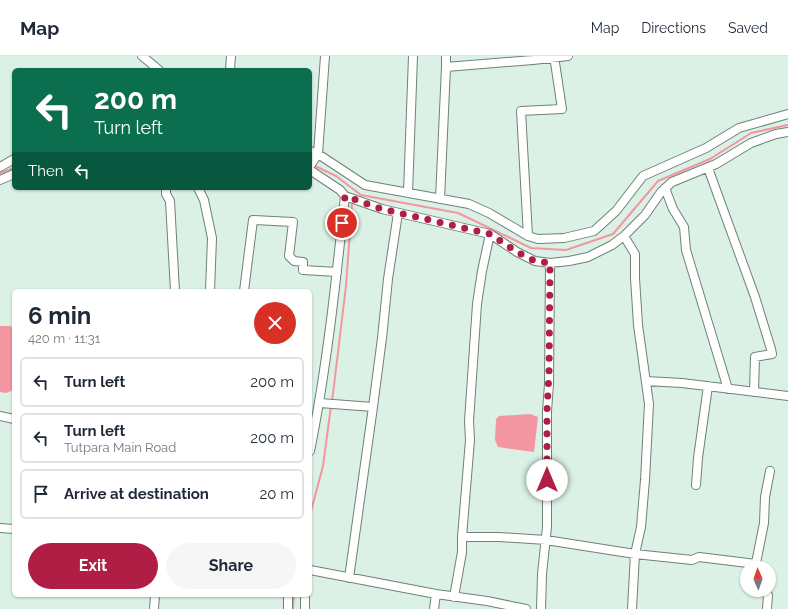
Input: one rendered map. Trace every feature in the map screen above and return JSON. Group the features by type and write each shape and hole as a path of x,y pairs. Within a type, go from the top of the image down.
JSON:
{"street":[{"path":"142,56 157,68"},
{"path":"230,68 231,56"},
{"path":"325,56 313,158 365,185 469,204 489,213 528,236 538,239 564,238 594,231 616,211 643,176 706,148 739,128 788,114"},
{"path":"408,194 413,56"},
{"path":"440,199 446,56"},
{"path":"446,67 568,56"},
{"path":"528,236 521,111 562,109 554,57"},
{"path":"312,171 340,190 345,196 398,213 439,221 490,234 517,252 535,261 550,263 588,257 612,245 624,236 645,215 661,192 672,182 708,168 751,143 776,134 788,132"},
{"path":"0,167 12,160"},
{"path":"708,168 755,297 771,349 772,354 755,357 754,392"},
{"path":"0,180 12,175"},
{"path":"665,188 673,209 684,227 686,250 728,389"},
{"path":"166,190 166,194 170,201 175,289"},
{"path":"199,190 204,200 212,238 210,289"},
{"path":"312,445 328,404 345,196"},
{"path":"349,578 398,213"},
{"path":"244,289 253,220 293,222 289,256 294,261 303,262 303,270 338,272"},
{"path":"454,597 462,552 470,440 469,421 477,304 490,234"},
{"path":"624,236 635,254 638,325 649,404 647,456 641,527 635,554 632,609"},
{"path":"541,609 542,574 547,526 547,411 549,377 550,263"},
{"path":"646,381 708,386 788,396"},
{"path":"696,485 698,458 708,386"},
{"path":"328,404 373,407"},
{"path":"0,416 12,419"},
{"path":"756,561 764,523 765,497 770,471"},
{"path":"0,528 12,529"},
{"path":"462,538 499,537 546,540 635,554 692,560 699,557 740,564"},
{"path":"312,570 454,597 487,605 526,609"},
{"path":"434,609 436,594"},
{"path":"154,609 155,597"},
{"path":"288,597 288,609"},
{"path":"305,597 305,609"},
{"path":"767,609 768,597"}],"shaded area":[{"path":"0,326 10,326 12,327 12,391 6,393 0,392"},
{"path":"530,414 538,417 534,452 498,447 495,440 496,419 499,416"}],"waterway":[{"path":"313,165 336,176 361,195 458,213 531,248 566,250 613,234 658,181 710,159 751,133 788,125"},
{"path":"0,173 12,169"},
{"path":"332,402 346,286 352,204"},
{"path":"312,507 323,466 331,406"},
{"path":"293,609 294,597"}],"route":[{"path":"342,223 345,196 382,209 490,234 517,252 535,261 550,263 547,480"}]}
